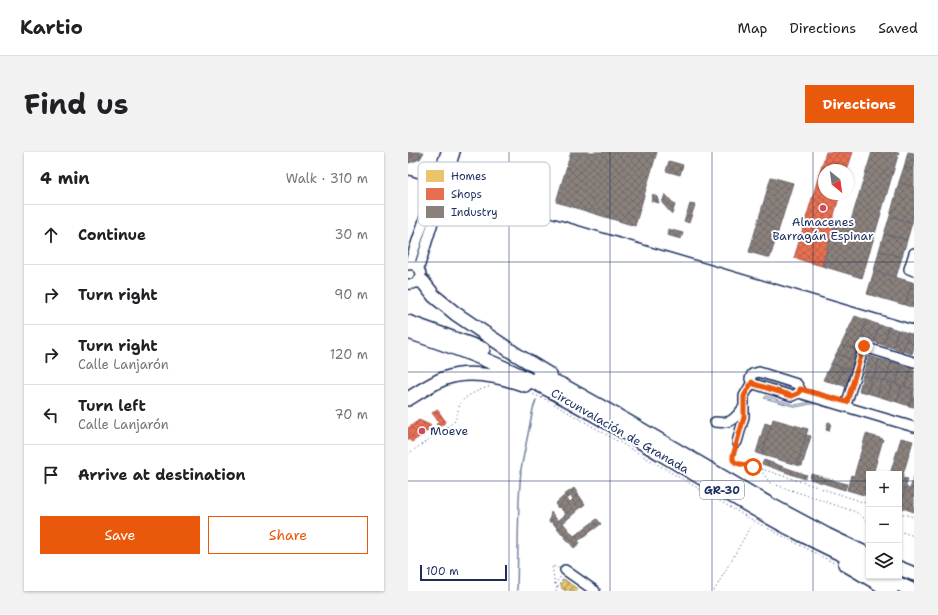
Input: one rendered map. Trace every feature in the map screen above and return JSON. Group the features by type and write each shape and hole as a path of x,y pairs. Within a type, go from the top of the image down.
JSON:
{"highway":[{"path":"412,280 423,282 434,296 456,314 514,353 553,376 562,385"},
{"name":"Circunvalación de Granada","path":"408,322 463,341 562,385 769,504 827,535 866,563"},
{"name":"Circunvalación de Granada","path":"408,332 478,357 549,390 616,427 747,505 829,549 866,564"},
{"path":"408,399 443,379 461,375 476,374 492,376 516,382 535,389 567,404 601,423 616,427"},
{"path":"829,549 842,562 891,591"},
{"path":"902,565 914,569"},
{"path":"902,569 914,574"},
{"path":"889,579 914,590"},
{"path":"902,579 914,583"}],"street":[{"path":"449,162 455,152"},
{"path":"412,280 416,266 408,265 425,226"},
{"path":"412,280 428,226"},
{"path":"914,253 909,269 914,271"},
{"path":"847,402 864,346 914,362"},
{"path":"736,442 744,417 744,396 752,382 750,379 752,374 759,372 797,384 799,391"},
{"path":"752,382 754,384 792,396 799,391 847,402 914,422"},
{"path":"799,391 914,427"},
{"path":"715,422 725,423 733,420 744,407"},
{"path":"565,570 596,591"}],"path":[{"path":"408,454 454,422 458,415 459,406 463,400 474,393 491,386"},
{"path":"528,392 550,402 754,521 839,566"},
{"path":"736,442 733,456 733,460 736,463 762,469 866,503"},
{"path":"762,469 762,472 770,483 856,512 866,520"},
{"path":"902,514 914,517"},
{"path":"714,591 754,521"},
{"path":"902,533 914,536"},
{"path":"555,584 565,570 552,566 555,584 557,588"}],"green space":[{"path":"759,378 793,388 793,390 760,381"},
{"path":"766,396 795,405 816,402 828,405 829,408 817,404 796,407 764,398"}],"building: Homes":[{"path":"564,579 568,582 564,590 560,585"},
{"path":"568,582 573,586 570,591 567,589 566,591 564,590"},
{"path":"573,586 578,589 577,591 570,591"}],"building: Shops":[{"name":"Almacenes Barragán Espinar","path":"826,152 853,152 849,164 822,164"},
{"name":"Almacenes Barragán Espinar","path":"818,178 818,200 838,200 832,222 835,223 822,266 794,258"},
{"path":"437,409 446,422 439,427 436,424 439,422 432,413"},
{"path":"419,420 430,425 432,428 412,442 408,439 408,428"}],"building: Industry":[{"path":"408,152 424,152 420,159 409,163"},
{"path":"571,152 657,152 635,226 556,202"},
{"path":"872,152 899,152 862,278 822,266 835,223 849,227"},
{"path":"908,152 914,153 914,170 904,167"},
{"path":"669,161 683,165 680,175 666,171"},
{"path":"904,167 914,170 914,187 899,182"},
{"path":"771,177 793,183 770,258 749,252"},
{"path":"899,182 914,187 914,217 912,223 890,216"},
{"path":"653,194 657,197 659,203 651,201"},
{"path":"665,194 675,205 672,214 662,203"},
{"path":"690,204 695,205 689,223 684,221"},
{"path":"890,216 912,223 907,240 884,234"},
{"path":"668,229 683,233 681,239 667,235"},
{"path":"884,234 907,240 902,257 879,251"},
{"path":"879,251 902,257 896,277 874,271"},
{"path":"874,271 912,282 905,305 867,294"},
{"path":"912,282 914,283 914,308 905,305"},
{"path":"855,316 866,320 858,350 841,345"},
{"path":"866,320 879,325 874,342 861,338"},
{"path":"879,325 889,327 883,345 874,342"},
{"path":"889,327 898,330 893,348 883,345"},
{"path":"898,330 908,333 903,351 893,348"},
{"path":"908,333 914,335 914,348 912,354 903,351"},
{"path":"841,345 858,350 855,360 836,354"},
{"path":"836,354 855,360 852,370 831,364"},
{"path":"869,356 879,359 874,378 863,375"},
{"path":"879,359 891,362 886,381 874,378"},
{"path":"891,362 901,365 896,384 886,381"},
{"path":"831,364 843,367 838,384 823,380"},
{"path":"901,365 911,368 905,387 896,384"},
{"path":"843,367 852,370 847,387 838,384"},
{"path":"911,368 914,369 914,389 905,387"},
{"path":"863,375 872,377 867,393 859,391"},
{"path":"872,377 882,380 877,396 867,393"},
{"path":"882,380 892,383 887,399 877,396"},
{"path":"892,383 902,386 897,402 887,399"},
{"path":"902,386 914,389 909,406 897,402"},
{"path":"914,389 914,407 909,406"},
{"path":"773,419 808,429 797,465 762,455"},
{"path":"828,422 831,423 829,431 826,430"},
{"path":"765,423 771,425 762,455 756,453"},
{"path":"866,434 883,439 874,471 866,471 866,496 847,490 851,475 854,476"},
{"path":"806,435 811,436 802,466 797,465"},
{"path":"901,438 913,441 902,478 902,471 891,471"},
{"path":"764,460 807,475 805,479 762,464"},
{"path":"811,474 847,484 845,490 810,479"},
{"path":"914,476 914,512 902,508 902,500 906,487 910,489"},
{"path":"902,478 908,479 902,500"},
{"path":"574,488 585,504 563,523 574,536 597,519 601,524 578,541 580,543 574,548 552,522 549,522 551,512 558,521 566,514 555,504","holes":["571,496 573,499 570,502 567,499"]}],"waterway":[{"path":"517,591 521,469 536,400"}],"railway":[{"path":"408,175 418,178"},
{"path":"550,217 914,325"}],"place":[{"name":"Almacenes Barragán Espinar","path":"823,208"},
{"name":"Moeve","path":"422,431"}],"route":[{"path":"753,467 736,463 733,460 736,442 744,417 744,396 752,382 754,384 792,396 799,393 800,389 847,402 864,346"}]}
